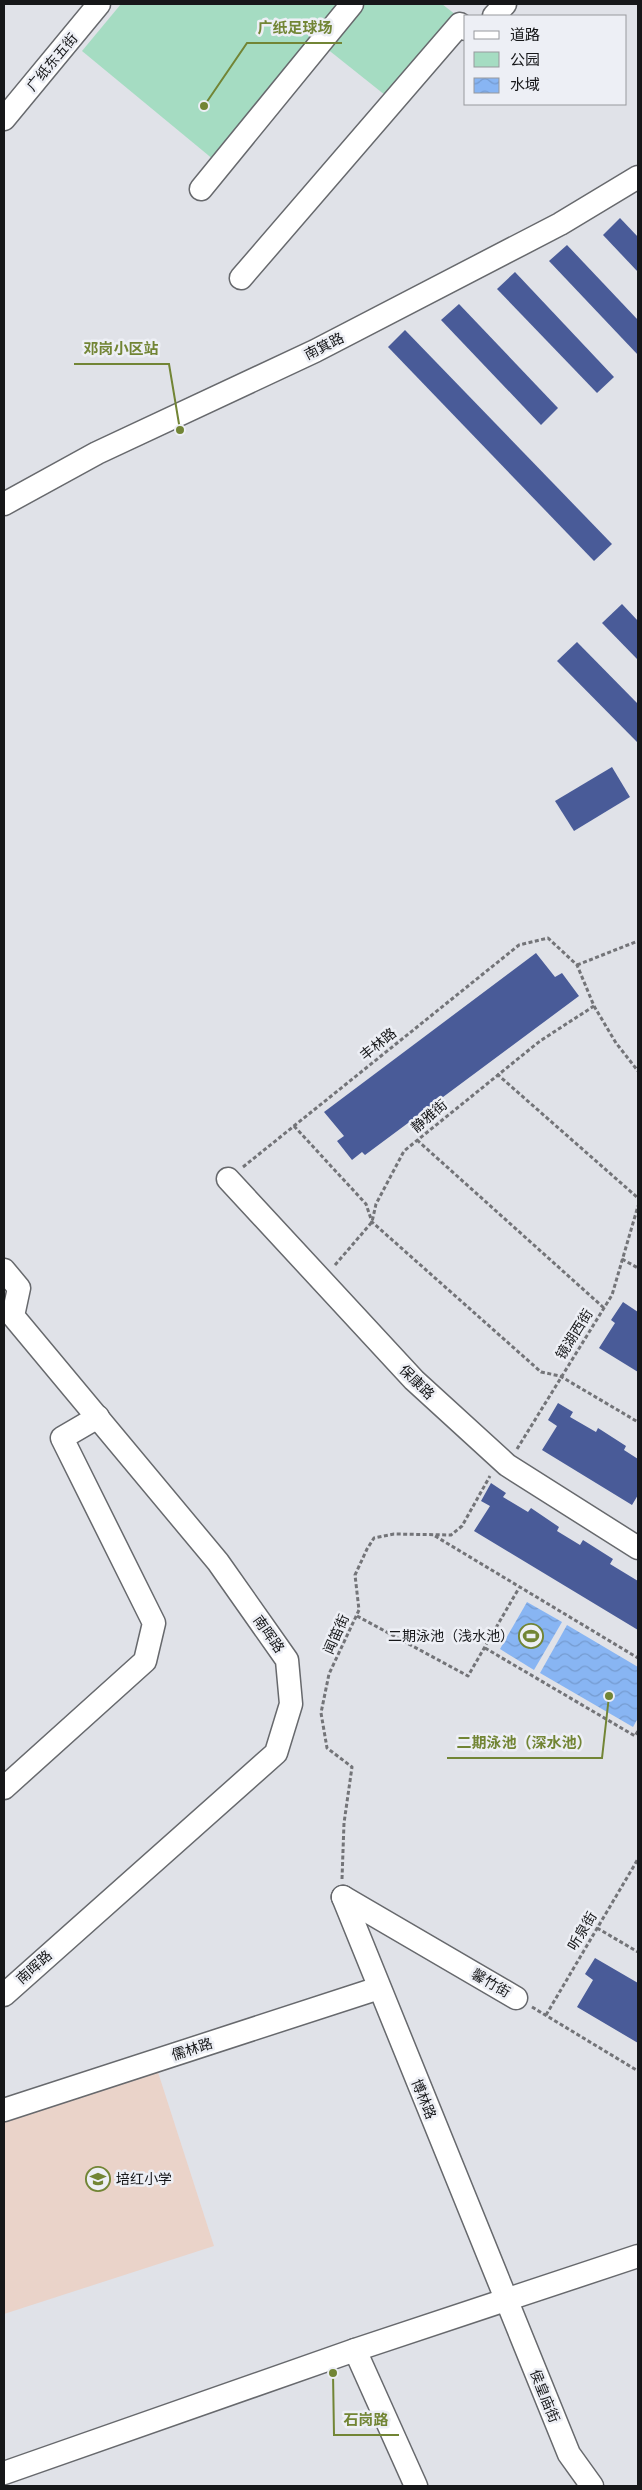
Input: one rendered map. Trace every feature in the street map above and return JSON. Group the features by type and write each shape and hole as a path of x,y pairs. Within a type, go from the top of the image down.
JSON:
{"street":[{"name":"广纸东五街","path":"4,119 100,4"},
{"path":"201,189 352,4"},
{"path":"495,15 505,4"},
{"path":"241,278 460,24 464,27"},
{"name":"南箕路","path":"4,504 96,453 324,347 560,224 638,177"},
{"name":"保康路","path":"228,1179 321,1282 414,1380 503,1462 638,1548"},
{"name":"南晖路","path":"4,1270 19,1288 13,1316 218,1562 287,1660 291,1704 276,1753 4,1994"},
{"path":"4,1788 145,1661 154,1623 62,1438 98,1417"},
{"name":"博林路","path":"343,1897 506,2301"},
{"name":"馨竹街","path":"343,1897 516,1998"},
{"name":"儒林路","path":"4,2110 379,1988"},
{"path":"4,2473 355,2350 638,2256"},
{"name":"侯皇庙街","path":"506,2301 568,2454 592,2486"},
{"path":"355,2350 416,2486"}],"path":[{"name":"丰林路","path":"228,1179 520,945 548,938 577,965"},
{"path":"638,941 577,965 594,1006 616,1043 638,1071"},
{"name":"静雅街","path":"321,1282 372,1222 376,1204 404,1150 540,1041 594,1006"},
{"path":"497,1074 638,1198"},
{"path":"294,1126 366,1204 372,1222 541,1372 560,1376 638,1422"},
{"path":"417,1140 604,1308"},
{"name":"镜湖西街","path":"503,1462 612,1295 638,1206"},
{"path":"622,1259 638,1268"},
{"name":"闻笛街","path":"343,1897 341,1851 352,1767 327,1748 321,1713 330,1674 359,1610 355,1575 367,1548 374,1538 394,1534 451,1535 462,1526 503,1462"},
{"path":"434,1536 638,1658"},
{"path":"356,1616 468,1676 520,1588"},
{"path":"484,1648 635,1736 638,1731"},
{"name":"听泉街","path":"546,2015 638,1859"},
{"path":"598,1928 638,1952"},
{"name":"馨竹街","path":"516,1998 638,2071"}],"shaded area":[{"name":"培红小学","path":"156,2066 214,2246 4,2314 4,2113"}],"green space":[{"path":"121,4 343,4 214,160 82,51"},
{"path":"361,4 442,4 456,15 390,99 326,48"}],"water":[{"name":"二期泳池（浅水池）","path":"527,1602 562,1622 534,1670 500,1649"},
{"path":"567,1625 638,1667 638,1718 633,1727 540,1673"}],"building":[{"path":"620,218 638,237 638,272 603,235"},
{"path":"567,245 638,320 638,355 549,261"},
{"path":"515,272 614,377 597,393 497,289"},
{"path":"459,304 558,408 541,425 441,320"},
{"path":"405,330 612,544 594,561 388,347"},
{"path":"622,604 638,621 638,660 602,623"},
{"path":"577,642 638,704 638,743 557,661"},
{"path":"612,767 630,797 574,831 555,801"},
{"path":"536,953 555,977 562,973 579,996 365,1155 362,1152 352,1160 337,1141 344,1136 324,1112"},
{"path":"623,1302 638,1312 638,1372 599,1348 615,1323 611,1320"},
{"path":"558,1403 573,1412 570,1417 596,1432 598,1428 626,1446 624,1450 638,1459 638,1495 632,1505 542,1450 557,1426 548,1420"},
{"path":"491,1483 506,1493 503,1497 528,1512 531,1508 559,1527 557,1531 580,1545 583,1540 613,1559 610,1564 638,1581 638,1630 474,1531 490,1506 481,1501"},
{"path":"595,1958 638,1983 638,2043 577,2007 593,1980 585,1974"}],"place":[{"name":"广纸足球场","path":"204,106"},
{"name":"邓岗小区站","path":"180,430"},
{"name":"二期泳池（浅水池）","path":"531,1636"},
{"name":"二期泳池（深水池）","path":"609,1696"},
{"name":"培红小学","path":"98,2179"},
{"name":"石岗路","path":"333,2373"}]}
